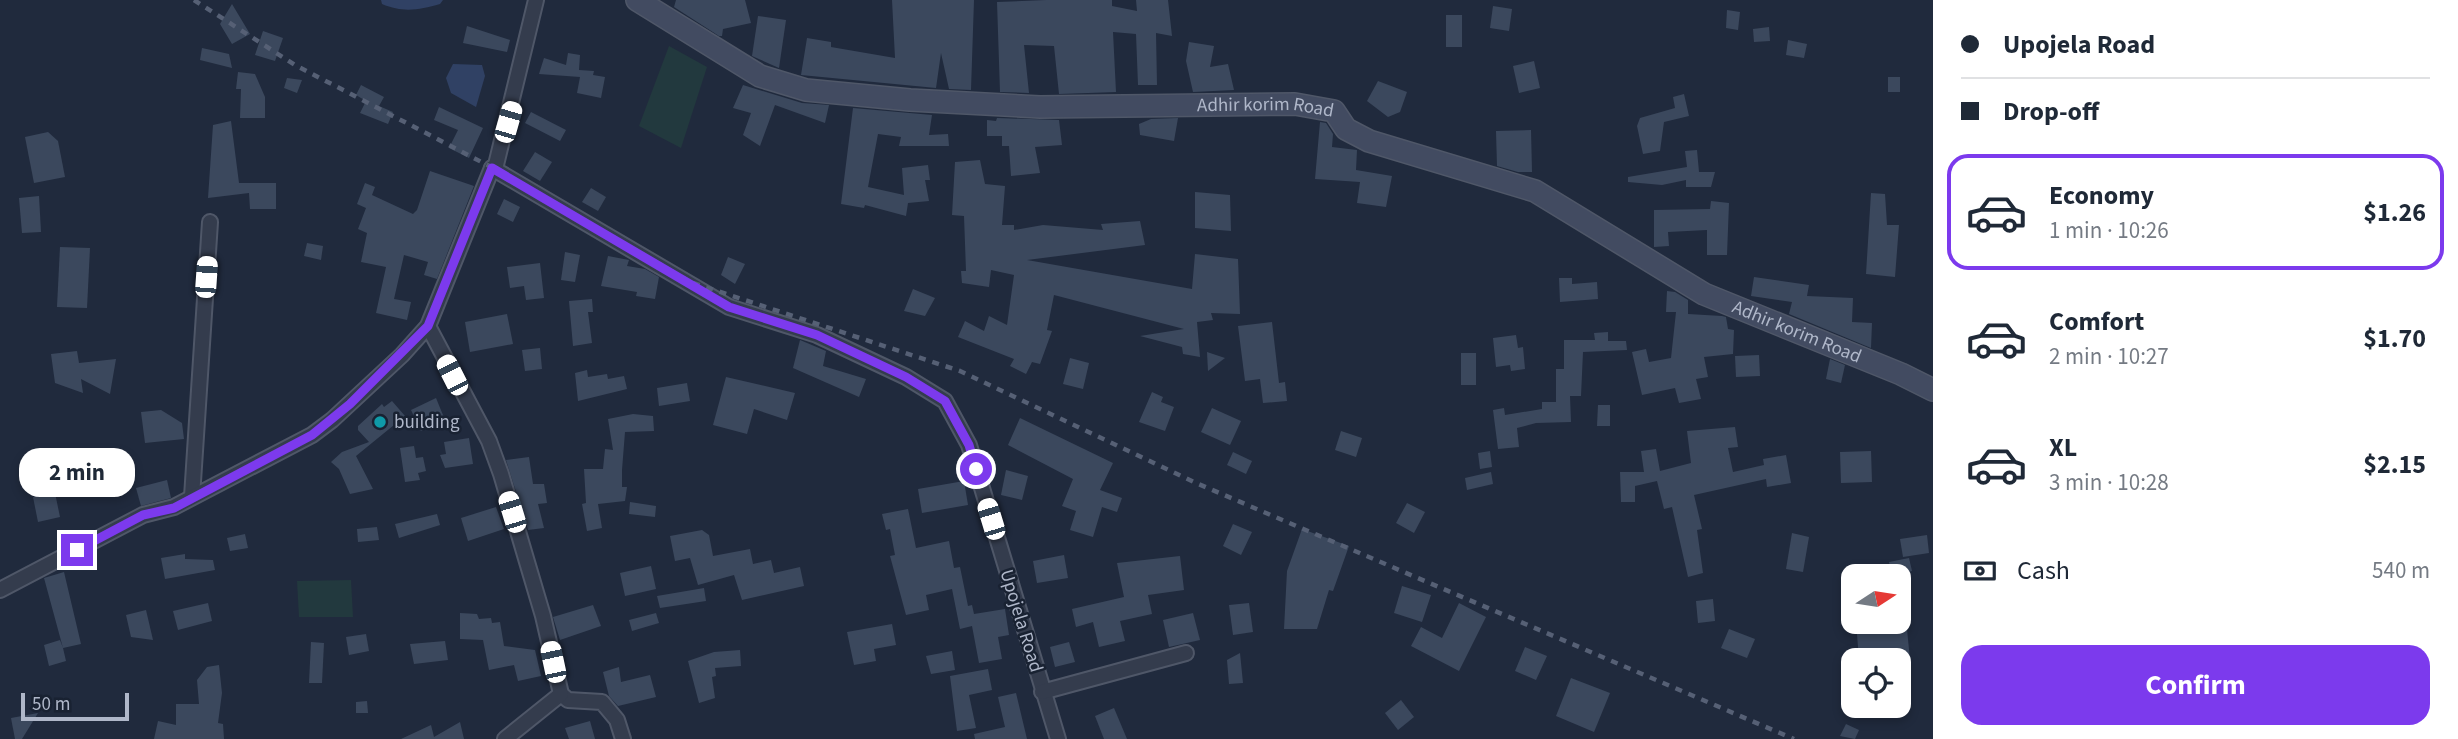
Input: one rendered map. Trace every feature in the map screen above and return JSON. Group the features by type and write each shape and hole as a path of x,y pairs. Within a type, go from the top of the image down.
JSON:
{"main road":[{"name":"Adhir korim Road","path":"637,0 760,76 806,90 910,100 1040,107 1295,104 1334,110 1346,129 1369,141 1535,191 1704,294 1901,374 1933,390"}],"street":[{"path":"0,590 143,515 174,508 312,435 402,355 428,326 492,168 495,169 536,0"},
{"name":"Upojela Road","path":"492,168 729,307 817,335 906,377 945,401 969,445 1058,739"},
{"path":"192,497 210,222"},
{"path":"428,326 489,441 497,463 543,616 561,694 568,700 602,702 617,720 622,739"},
{"path":"1042,692 1186,653"},
{"path":"505,739 561,694"}],"green space":[{"path":"669,46 707,67 681,148 639,126"},
{"path":"351,580 353,617 299,617 297,581"}],"water":[{"path":"381,0 443,0 440,4 411,10 390,7 382,4"},
{"path":"453,64 482,65 485,76 476,107 451,93 446,78"}],"building":[{"path":"676,0 745,0 751,23 723,29 722,36 719,36 674,7"},
{"path":"892,0 974,0 971,90 949,89 941,53 936,88 801,75 807,38 831,42 831,47 895,58"},
{"path":"1112,0 1112,6 1137,11 1136,0 1168,0 1172,36 1156,33 1157,85 1138,85 1136,34 1113,32 1116,92 1059,94 1054,46 1024,45 1029,93 1000,92 997,2"},
{"path":"232,4 250,34 232,44 220,24"},
{"path":"1493,6 1512,9 1509,31 1490,28"},
{"path":"1727,10 1740,12 1738,30 1726,28"},
{"path":"1446,15 1462,15 1462,47 1446,47"},
{"path":"758,16 786,20 779,68 752,56"},
{"path":"467,26 510,40 507,52 463,43"},
{"path":"1769,27 1770,41 1754,42 1753,29"},
{"path":"263,31 283,38 275,61 255,55"},
{"path":"1788,40 1807,44 1804,58 1786,55"},
{"path":"1189,42 1214,46 1210,67 1228,64 1234,90 1193,92 1186,61"},
{"path":"202,48 229,54 232,68 200,60"},
{"path":"568,53 580,55 579,70 594,71 593,75 605,77 601,98 577,93 580,77 539,74 544,58 566,65"},
{"path":"1534,61 1540,88 1519,93 1513,66"},
{"path":"238,72 255,74 265,97 265,118 240,118 241,89 236,89"},
{"path":"1888,77 1900,77 1900,92 1888,92"},
{"path":"287,78 302,80 297,93 284,88"},
{"path":"1378,81 1407,92 1400,112 1388,117 1367,101"},
{"path":"361,85 384,97 379,106 393,112 388,124 360,113 366,101 356,95"},
{"path":"743,85 802,103 829,105 825,123 775,105 760,146 743,135 751,113 733,108"},
{"path":"1684,94 1689,116 1664,122 1660,151 1643,154 1637,126 1640,118 1675,108 1673,97"},
{"path":"439,107 483,128 469,158 449,148 458,130 434,120"},
{"path":"853,108 932,115 929,135 948,134 949,146 899,146 901,137 878,134 868,187 904,195 902,168 928,165 930,180 925,180 929,201 908,203 906,216 865,205 864,208 841,204"},
{"path":"531,112 566,130 560,141 525,123"},
{"path":"997,118 1059,120 1062,145 1035,147 1040,173 1011,176 1009,146 1002,146 1002,136 987,136 987,120 996,121"},
{"path":"1178,118 1174,141 1140,135 1139,124 1151,119"},
{"path":"231,121 239,183 276,183 276,209 250,209 249,193 208,198 213,125"},
{"path":"1320,122 1326,123 1333,134 1332,147 1357,150 1356,170 1392,176 1386,207 1357,203 1360,182 1315,179"},
{"path":"1531,130 1532,172 1518,172 1497,166 1496,131"},
{"path":"48,132 58,141 65,177 34,183 25,137"},
{"path":"1697,150 1699,172 1715,172 1711,187 1686,187 1686,180 1662,185 1628,182 1628,177 1687,167 1685,151"},
{"path":"535,152 552,162 540,181 523,171"},
{"path":"980,160 985,184 1005,186 1002,225 1014,225 1014,230 1043,225 1103,230 1101,224 1140,221 1145,245 1027,260 1192,289 1195,254 1238,259 1240,314 1211,313 1213,320 1197,322 1200,357 1183,354 1182,347 1140,336 1184,329 1054,295 1047,330 1052,331 1040,364 1032,362 1026,374 1010,366 1014,359 958,337 965,321 984,331 989,316 1007,325 1014,275 991,270 989,287 962,283 961,271 966,271 964,216 952,215 955,162"},
{"path":"430,171 474,186 437,279 424,275 428,262 404,255 394,299 411,302 407,320 376,313 386,267 361,262 367,233 358,229 366,208 357,204 365,183 375,187 372,195 413,214 417,210"},
{"path":"591,188 606,197 598,211 582,202"},
{"path":"1195,192 1230,195 1231,231 1195,228"},
{"path":"1871,193 1885,194 1887,225 1899,225 1895,277 1866,274"},
{"path":"39,196 41,232 22,233 19,198"},
{"path":"504,199 520,207 513,222 497,214"},
{"path":"1711,201 1729,203 1727,255 1707,255 1707,230 1668,232 1669,246 1654,247 1654,210 1710,209"},
{"path":"307,243 323,246 321,260 304,256"},
{"path":"60,247 90,248 87,308 57,307"},
{"path":"565,252 580,255 575,282 561,280"},
{"path":"608,256 629,260 627,266 645,269 659,277 655,299 636,296 637,292 601,286"},
{"path":"728,257 745,264 735,284 721,275"},
{"path":"540,263 544,298 526,300 524,286 510,288 507,267"},
{"path":"1754,277 1809,285 1807,296 1853,298 1852,322 1872,323 1871,348 1789,314 1792,302 1751,296"},
{"path":"1559,278 1572,278 1572,284 1597,282 1598,299 1560,302"},
{"path":"913,289 935,298 925,316 904,311"},
{"path":"1667,291 1675,292 1688,300 1688,314 1726,317 1728,329 1734,330 1733,354 1704,357 1708,377 1696,379 1701,399 1679,403 1675,388 1642,395 1632,352 1646,349 1649,362 1671,358 1676,312 1666,312"},
{"path":"592,299 593,312 588,312 592,343 573,346 569,301"},
{"path":"507,314 513,344 470,352 465,322"},
{"path":"1272,322 1279,383 1285,382 1287,401 1263,403 1260,379 1245,381 1238,326"},
{"path":"1608,332 1608,341 1626,341 1627,350 1583,352 1581,396 1570,396 1571,422 1536,423 1517,428 1519,447 1498,449 1493,410 1504,408 1505,415 1542,409 1542,402 1556,402 1556,369 1564,369 1564,340 1595,340 1594,333"},
{"path":"1516,335 1518,348 1523,347 1525,369 1511,371 1510,365 1496,367 1493,338"},
{"path":"800,340 826,351 823,366 866,379 859,397 793,368"},
{"path":"540,348 542,369 525,371 522,350"},
{"path":"77,351 79,363 116,359 110,394 81,379 83,393 55,383 51,354"},
{"path":"1207,352 1225,358 1208,371"},
{"path":"1461,353 1476,353 1476,385 1461,385"},
{"path":"1759,355 1760,376 1736,377 1735,356"},
{"path":"1070,358 1089,363 1083,389 1063,384"},
{"path":"1830,359 1845,365 1841,383 1826,379"},
{"path":"587,370 588,377 607,374 608,379 624,376 627,389 578,401 575,373"},
{"path":"726,377 795,393 787,420 754,409 747,434 713,425"},
{"path":"687,383 690,401 659,406 657,388"},
{"path":"1152,392 1163,397 1161,402 1174,407 1165,431 1139,422"},
{"path":"436,398 445,420 421,431 411,410"},
{"path":"392,401 405,416 356,456 373,489 350,494 339,469 331,462 342,452 369,442 358,430 358,426 382,404 384,407"},
{"path":"1598,405 1610,405 1610,426 1597,426"},
{"path":"1212,408 1241,421 1230,445 1201,432"},
{"path":"161,410 182,423 184,439 145,443 141,412"},
{"path":"633,414 653,416 654,431 625,432 622,487 627,487 625,501 598,504 602,528 587,531 582,504 586,503 584,469 603,469 605,449 613,450 608,419"},
{"path":"1020,418 1113,463 1100,490 1122,498 1117,512 1102,507 1093,537 1070,530 1076,511 1062,506 1073,479 1008,445"},
{"path":"1735,427 1738,447 1728,448 1733,472 1764,465 1763,459 1786,455 1791,483 1767,487 1766,479 1694,495 1702,529 1697,530 1703,573 1688,577 1672,507 1664,509 1657,481 1635,486 1635,502 1621,502 1620,472 1644,472 1641,451 1656,449 1660,471 1691,463 1687,431"},
{"path":"1341,431 1362,438 1356,457 1335,450"},
{"path":"469,438 473,464 445,468 440,455 446,454 444,442"},
{"path":"414,446 416,458 423,457 426,471 418,473 420,480 405,482 400,448"},
{"path":"1490,451 1492,467 1480,469 1478,453"},
{"path":"1871,451 1872,482 1841,483 1840,452"},
{"path":"1233,452 1252,461 1246,474 1227,465"},
{"path":"529,457 533,484 544,484 547,503 538,504 544,528 528,530 506,460"},
{"path":"1006,470 1028,476 1022,500 1001,495"},
{"path":"1491,472 1493,484 1467,490 1465,478"},
{"path":"167,480 171,498 141,506 136,488"},
{"path":"964,481 968,505 922,513 918,489"},
{"path":"55,493 60,517 38,522 33,497"},
{"path":"630,502 656,506 655,517 629,514"},
{"path":"1407,503 1425,512 1414,533 1396,523"},
{"path":"496,507 504,529 468,541 461,518"},
{"path":"908,509 916,548 949,541 954,568 960,567 968,606 972,605 974,614 1005,609 1009,635 998,637 1002,659 979,663 972,626 960,629 952,589 926,595 929,610 906,615 890,556 895,555 890,529 886,530 882,514"},
{"path":"437,514 440,525 399,538 395,524"},
{"path":"1233,524 1252,532 1241,555 1223,546"},
{"path":"377,527 379,540 358,542 357,529"},
{"path":"1302,529 1349,546 1333,591 1329,590 1317,629 1284,629 1287,571"},
{"path":"702,530 709,535 713,556 750,549 753,564 771,560 774,573 800,567 804,586 742,600 734,575 698,585 690,558 675,561 670,536"},
{"path":"1792,533 1809,537 1803,572 1786,569"},
{"path":"245,534 248,548 230,551 227,538"},
{"path":"1927,535 1929,553 1903,557 1900,539"},
{"path":"185,554 185,559 213,560 215,570 165,579 161,558"},
{"path":"1064,555 1068,578 1037,583 1033,561"},
{"path":"1180,556 1184,590 1148,595 1152,614 1120,621 1125,641 1099,647 1093,622 1076,627 1072,609 1124,597 1117,563"},
{"path":"1909,558 1910,564 1889,564"},
{"path":"651,566 656,589 625,596 620,573"},
{"path":"64,572 81,644 63,648 44,578"},
{"path":"1402,586 1431,595 1422,622 1394,613"},
{"path":"704,588 706,601 660,608 657,596"},
{"path":"1713,599 1715,621 1698,623 1696,601"},
{"path":"208,603 212,621 178,630 173,611"},
{"path":"1249,603 1253,632 1233,635 1229,605"},
{"path":"1459,603 1486,617 1459,671 1411,646 1421,627 1442,638"},
{"path":"593,605 601,626 560,640 553,617"},
{"path":"146,610 153,640 131,637 126,615"},
{"path":"460,613 477,614 479,619 491,618 492,623 500,622 504,646 535,650 541,676 518,681 514,665 489,670 483,640 460,639"},
{"path":"656,613 659,623 632,631 629,620"},
{"path":"1193,613 1200,640 1169,647 1163,620"},
{"path":"892,624 896,645 874,649 876,661 854,665 847,632"},
{"path":"1729,629 1755,639 1747,658 1721,648"},
{"path":"366,634 369,651 349,655 346,637"},
{"path":"1857,634 1907,634 1909,648 1858,648"},
{"path":"60,640 66,661 49,666 44,645"},
{"path":"445,641 448,660 414,664 410,644"},
{"path":"311,642 324,643 322,683 309,683"},
{"path":"1069,642 1075,662 1055,667 1050,647"},
{"path":"1525,647 1547,656 1536,680 1515,671"},
{"path":"740,650 741,666 715,668 716,676 712,677 715,698 699,703 688,661 714,652"},
{"path":"952,651 955,670 931,674 926,656"},
{"path":"1240,653 1243,683 1229,684 1227,660"},
{"path":"219,665 222,693 218,723 223,724 224,739 154,739 158,721 176,725 176,704 199,704 197,680 207,667"},
{"path":"619,667 621,682 650,675 656,697 618,706 609,696 603,672"},
{"path":"988,669 992,690 969,695 976,728 957,731 950,676"},
{"path":"1571,678 1610,693 1594,732 1556,716"},
{"path":"1016,693 1027,739 975,739 974,734 1005,727 998,697"},
{"path":"1401,700 1414,717 1398,730 1385,713"},
{"path":"367,701 368,713 356,713 356,702"},
{"path":"1114,708 1127,739 1104,739 1095,716"},
{"path":"38,713 22,739 15,739 11,718"},
{"path":"590,721 595,739 569,739 565,728"},
{"path":"460,722 464,739 401,739 431,725 434,737"},
{"path":"1846,724 1859,730 1855,739 1840,736"}],"railway":[{"path":"194,0 295,65 495,169 690,282 960,371 1196,483 1794,739"}],"place":[{"name":"building","path":"380,422"}],"route":[{"path":"77,550 143,515 174,508 312,435 350,404 402,355 428,326 492,168 729,307 817,335 906,377 945,401 969,445 976,469"}]}
